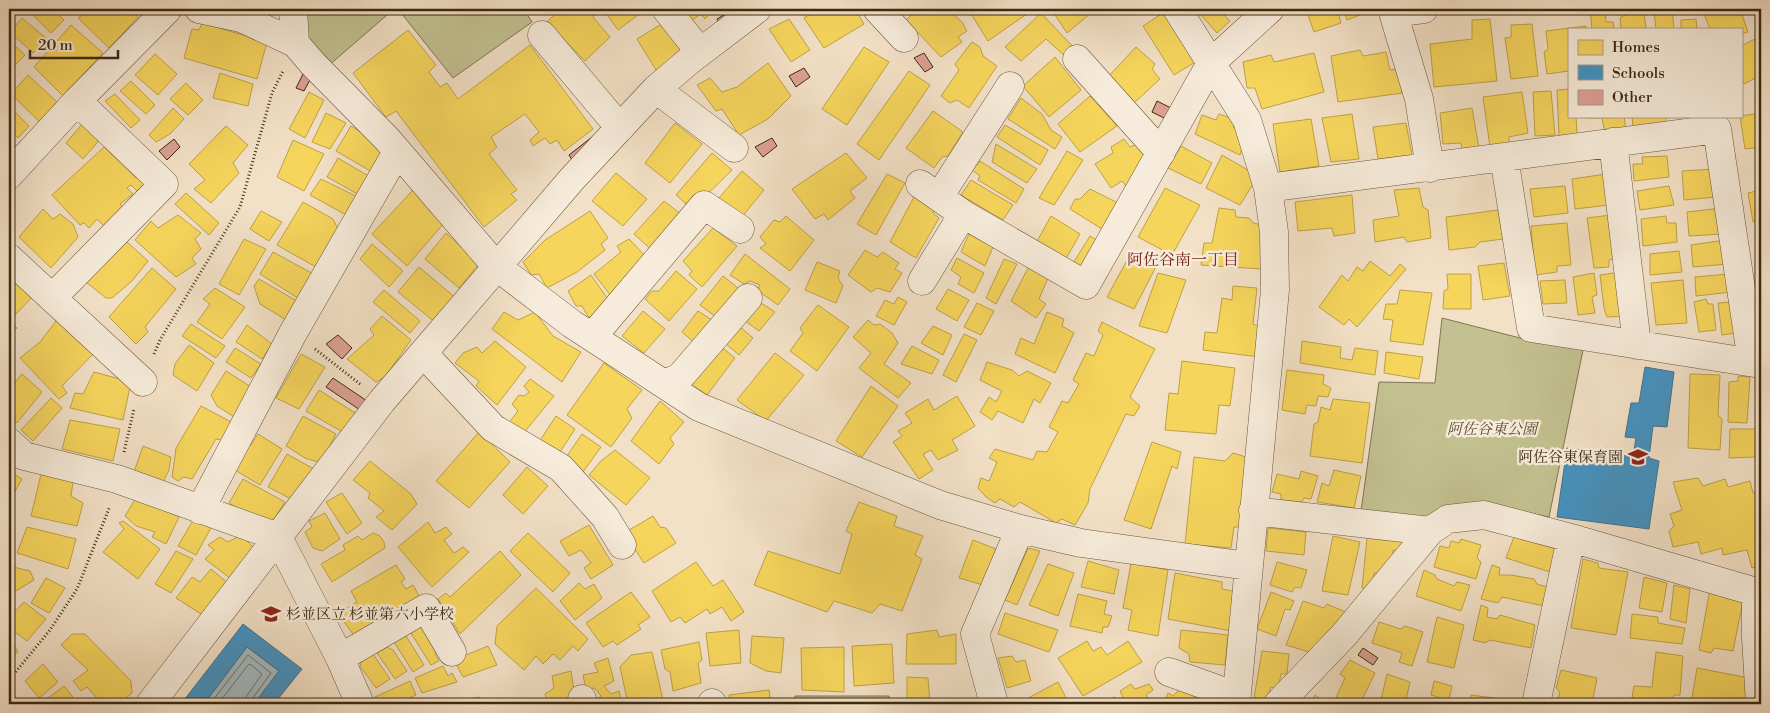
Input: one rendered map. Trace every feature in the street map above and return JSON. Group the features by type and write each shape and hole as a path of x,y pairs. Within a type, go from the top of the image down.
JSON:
{"street":[{"path":"9,174 77,101 168,9"},
{"path":"200,9 241,18 295,43 387,140 496,266 592,337 699,407 940,505 1020,529 1081,543 1248,566"},
{"path":"293,9 295,43"},
{"path":"666,9 700,52"},
{"path":"150,704 382,401 496,266 572,179 656,89 700,52 757,9"},
{"path":"877,9 904,38"},
{"path":"1169,672 1236,700 1275,290 1274,232 1268,188 1247,120 1178,9"},
{"path":"1010,86 929,191 963,214 1086,285 1211,63 1270,9"},
{"path":"1424,9 1392,11 1419,98 1430,168"},
{"path":"542,35 620,128"},
{"path":"1077,59 1161,153"},
{"path":"656,89 734,148"},
{"path":"52,298 164,184 77,101"},
{"path":"1268,188 1717,129 1757,363 1531,328 1504,157"},
{"path":"1613,142 1637,344"},
{"path":"200,510 293,333 397,152"},
{"path":"592,337 704,205 740,228"},
{"path":"922,281 963,214"},
{"path":"9,258 143,382"},
{"path":"664,384 680,377 748,298"},
{"path":"423,353 493,428 561,468 606,517 622,545"},
{"path":"9,442 24,456 117,479 278,537 340,658 360,704"},
{"path":"1253,511 1430,531"},
{"path":"1278,704 1344,635 1430,531 1448,519 1484,515 1759,591 1756,638 1760,704"},
{"path":"994,704 975,634 1020,529"},
{"path":"1536,704 1571,538"},
{"path":"340,658 426,608 452,652"}],"path":[{"path":"293,333 382,401"}],"green space":[{"path":"303,9 394,9 328,66 304,39"},
{"path":"398,9 524,9 532,22 453,78"},
{"name":"阿佐谷東公園","path":"1442,318 1524,339 1583,350 1549,517 1485,504 1426,521 1361,511 1379,382 1435,383"},
{"path":"795,696 889,696 890,704 795,704"}],"water":[{"path":"247,647 279,671 254,704 204,704"}],"building: Homes":[{"path":"27,9 52,9 64,20 51,33"},
{"path":"91,9 130,9 138,17 109,48 78,18"},
{"path":"560,9 593,9 596,13 593,17 610,37 585,61 547,22"},
{"path":"603,9 646,9 618,30"},
{"path":"681,9 714,9 705,19 701,14 691,21"},
{"path":"819,9 855,9 864,24 824,48 804,18"},
{"path":"919,9 941,9 948,15 952,13 962,22 967,31 958,37 962,42 941,57 906,20"},
{"path":"968,9 1029,9 1031,11 988,41"},
{"path":"1051,9 1096,9 1067,33"},
{"path":"1209,9 1218,9 1230,21 1217,33 1202,16"},
{"path":"1229,9 1241,9 1242,10 1237,15"},
{"path":"1306,9 1337,9 1341,23 1314,32"},
{"path":"1343,9 1365,9 1361,10 1360,15 1347,20"},
{"path":"1590,9 1605,9 1606,22 1613,22 1614,28 1592,28"},
{"path":"1672,9 1674,28 1656,28 1654,12"},
{"path":"1702,9 1740,9 1748,32 1742,34 1742,28 1710,28"},
{"path":"1166,11 1197,61 1174,75 1143,26"},
{"path":"1644,12 1646,28 1621,28 1620,18 1625,15"},
{"path":"1041,13 1077,51 1067,58 1046,39 1021,61 1005,47"},
{"path":"22,18 47,39 33,53 10,32"},
{"path":"789,19 810,50 791,62 769,29"},
{"path":"1490,19 1497,81 1434,87 1430,44 1472,39 1472,20"},
{"path":"1696,19 1697,28 1681,28 1681,20"},
{"path":"202,23 267,42 257,79 184,58 192,29 199,30"},
{"path":"663,23 682,53 656,70 637,39"},
{"path":"1532,24 1538,76 1511,79 1505,38 1511,37 1511,25"},
{"path":"71,25 103,53 63,96 34,67"},
{"path":"1586,26 1586,28 1570,28"},
{"path":"1568,28 1568,71 1547,74 1544,52 1548,49 1546,31"},
{"path":"408,30 436,65 429,72 440,87 447,83 458,99 530,45 593,129 564,151 557,140 550,144 545,138 533,146 530,140 539,132 525,114 491,137 497,147 489,154 517,190 511,194 517,200 484,227 396,111 386,117 353,73"},
{"path":"1761,36 1761,75 1744,84 1742,80 1742,46"},
{"path":"9,42 25,55 9,71"},
{"path":"972,42 980,47 983,56 997,66 969,108 957,100 950,103 941,96 959,70 955,64"},
{"path":"864,47 889,62 847,125 822,109"},
{"path":"1136,47 1155,64 1152,69 1160,79 1133,104 1107,78"},
{"path":"1360,50 1363,56 1386,52 1390,70 1399,69 1402,93 1338,102 1331,56"},
{"path":"1314,53 1324,92 1262,109 1255,88 1247,88 1243,62 1271,55 1274,62"},
{"path":"155,54 177,74 158,95 135,75"},
{"path":"1055,57 1081,90 1049,117 1023,86"},
{"path":"768,63 791,96 768,119 739,135 722,109 716,111 697,85 710,78 722,92 737,87"},
{"path":"909,71 930,85 879,160 857,144"},
{"path":"220,73 253,84 248,106 213,98"},
{"path":"28,75 59,104 42,124 11,94"},
{"path":"131,81 155,105 146,114 120,91"},
{"path":"186,83 203,100 188,115 170,99"},
{"path":"1568,89 1568,118 1576,118 1577,134 1559,136 1557,90"},
{"path":"1551,91 1555,135 1535,136 1533,92"},
{"path":"309,92 324,100 305,138 289,129"},
{"path":"1522,92 1528,133 1509,137 1509,144 1490,147 1483,97"},
{"path":"115,94 140,120 131,128 105,101"},
{"path":"1090,96 1117,126 1080,152 1058,124"},
{"path":"1021,98 1042,114 1051,130 1062,137 1055,149 1008,119"},
{"path":"9,99 12,102 10,107 29,126 18,138 9,129"},
{"path":"173,108 184,119 170,134 156,142 149,135"},
{"path":"1472,108 1479,148 1462,150 1461,143 1443,144 1440,113"},
{"path":"933,111 963,132 948,156 942,157 934,168 906,148"},
{"path":"326,113 346,123 330,149 312,142"},
{"path":"1761,113 1761,147 1745,149 1740,118 1742,116"},
{"path":"1219,114 1237,120 1233,127 1240,131 1237,138 1244,141 1240,155 1195,134 1202,115 1216,120"},
{"path":"1352,114 1359,159 1331,162 1322,118"},
{"path":"1602,118 1624,118 1626,130 1605,133"},
{"path":"1632,118 1666,118 1666,124 1633,127"},
{"path":"1311,119 1319,166 1280,172 1273,124"},
{"path":"84,122 101,138 83,159 66,143"},
{"path":"675,123 702,144 670,183 645,163"},
{"path":"1406,123 1412,155 1378,159 1373,127"},
{"path":"1005,125 1048,150 1040,165 997,137"},
{"path":"226,126 248,145 233,163 239,173 211,203 194,189 205,180 189,164"},
{"path":"351,126 365,135 387,158 377,175 336,151"},
{"path":"1124,139 1130,147 1140,143 1150,158 1126,186 1122,181 1111,188 1095,164 1113,153 1111,147"},
{"path":"293,140 324,154 304,191 277,177"},
{"path":"996,144 1037,169 1027,183 992,162"},
{"path":"1181,146 1212,163 1201,184 1168,168"},
{"path":"104,147 136,178 142,177 147,182 137,191 131,185 127,188 133,194 120,204 124,209 105,227 97,219 89,228 84,223 80,225 52,195"},
{"path":"1067,151 1083,160 1054,205 1039,198"},
{"path":"712,153 732,170 692,209 676,195"},
{"path":"846,153 867,178 850,191 855,198 828,220 824,214 815,219 792,189"},
{"path":"1222,155 1258,176 1240,205 1206,188"},
{"path":"1667,156 1669,177 1634,181 1633,164 1643,164 1642,157"},
{"path":"338,158 372,178 361,196 327,177"},
{"path":"980,161 1024,189 1016,203 978,180 980,176 972,170"},
{"path":"1715,169 1717,197 1684,200 1682,171"},
{"path":"742,171 764,190 741,218 719,198"},
{"path":"616,173 647,199 623,226 592,201"},
{"path":"887,174 905,183 876,235 857,224"},
{"path":"1606,174 1609,205 1575,209 1572,179"},
{"path":"321,179 358,197 348,216 310,195"},
{"path":"971,180 1013,205 1003,220 961,195"},
{"path":"1565,186 1568,213 1534,217 1530,189"},
{"path":"1669,186 1674,205 1640,210 1637,191"},
{"path":"1165,188 1200,205 1172,255 1138,237"},
{"path":"1419,188 1423,207 1428,210 1431,238 1407,242 1404,237 1375,242 1373,220 1399,216 1394,190"},
{"path":"1090,189 1120,204 1102,229 1070,209 1075,199 1080,199"},
{"path":"413,190 445,222 407,266 372,234"},
{"path":"1761,190 1761,221 1753,222 1748,193"},
{"path":"186,193 219,223 209,235 175,204"},
{"path":"915,195 934,204 933,213 939,218 916,258 890,242"},
{"path":"1352,195 1355,233 1334,236 1332,228 1298,231 1295,202"},
{"path":"664,201 686,218 655,253 634,234"},
{"path":"303,202 333,219 342,237 323,271 277,245"},
{"path":"1219,208 1235,210 1236,217 1249,218 1253,223 1262,225 1260,242 1265,246 1261,269 1201,265 1204,243 1212,243"},
{"path":"1722,208 1724,234 1689,236 1687,212"},
{"path":"43,209 53,219 60,214 73,224 78,237 51,268 19,237"},
{"path":"1498,210 1503,239 1480,242 1475,247 1449,250 1446,217"},
{"path":"261,211 282,222 269,241 250,229"},
{"path":"590,211 608,238 601,244 605,250 577,272 547,288 539,274 531,275 523,262 545,240"},
{"path":"178,215 201,233 195,239 201,249 192,258 196,264 176,277 135,240 151,221 158,228"},
{"path":"1611,215 1617,257 1609,260 1609,267 1594,268 1587,218"},
{"path":"786,216 814,240 790,271 760,248 766,244 760,237 774,220 780,222"},
{"path":"1051,216 1080,234 1064,262 1036,243"},
{"path":"1666,216 1667,223 1676,223 1677,242 1643,246 1641,219"},
{"path":"1567,223 1571,265 1557,266 1557,272 1535,275 1531,226"},
{"path":"713,228 737,246 702,287 689,275 692,271 683,261"},
{"path":"446,233 479,264 459,288 425,259"},
{"path":"969,234 993,247 985,266 961,252"},
{"path":"1090,236 1100,242 1083,271 1072,265"},
{"path":"244,239 266,249 239,295 219,284"},
{"path":"629,239 647,258 611,296 594,274 621,252 617,246"},
{"path":"1725,240 1728,264 1693,267 1691,245"},
{"path":"127,242 148,261 132,281 112,298 106,298 86,282"},
{"path":"372,244 403,271 389,287 360,259"},
{"path":"865,250 877,257 883,252 899,263 895,269 902,273 890,292 877,288 871,292 848,275"},
{"path":"1761,250 1761,288 1756,251"},
{"path":"1132,251 1158,263 1134,309 1107,297"},
{"path":"1679,251 1682,272 1650,275 1650,254"},
{"path":"273,252 319,277 304,302 260,274"},
{"path":"745,254 790,289 778,305 757,290 760,285 750,281 744,284 730,275"},
{"path":"957,258 984,273 974,293 958,284 961,277 951,270"},
{"path":"1004,259 1017,264 996,304 986,298"},
{"path":"1370,261 1390,276 1400,264 1406,269 1357,327 1349,319 1344,325 1319,307 1342,275 1348,281 1357,267 1363,271"},
{"path":"817,262 840,271 838,278 843,286 836,303 805,290"},
{"path":"1504,263 1510,296 1483,300 1478,266"},
{"path":"419,267 457,299 436,323 398,292"},
{"path":"152,268 176,289 145,327 148,332 136,344 109,317"},
{"path":"1028,268 1048,278 1039,299 1046,304 1036,318 1011,301"},
{"path":"676,271 697,289 669,321 645,299 652,291 659,291"},
{"path":"9,272 36,293 15,315 9,310"},
{"path":"1620,272 1628,316 1607,317 1600,275"},
{"path":"1158,273 1186,280 1167,333 1139,326"},
{"path":"1594,273 1597,295 1592,297 1595,313 1578,315 1573,277"},
{"path":"1447,274 1471,274 1471,309 1443,309 1444,291 1448,289"},
{"path":"1729,274 1732,292 1696,296 1695,277"},
{"path":"591,275 610,302 589,318 582,306 576,306 568,291"},
{"path":"723,276 738,288 716,317 700,305"},
{"path":"259,279 302,304 291,323 260,304 254,286"},
{"path":"1565,280 1567,303 1543,304 1540,281"},
{"path":"1683,280 1687,323 1656,325 1651,283"},
{"path":"1233,286 1257,288 1253,324 1263,328 1260,357 1203,350 1205,332 1217,333 1222,298 1232,300"},
{"path":"215,288 245,307 222,339 197,322 210,304 203,299"},
{"path":"948,289 969,300 957,321 936,309"},
{"path":"384,290 420,321 410,333 373,302"},
{"path":"1400,290 1432,293 1423,345 1390,341 1393,320 1383,319 1386,304 1397,304"},
{"path":"898,297 907,302 894,325 876,316 885,300 894,304"},
{"path":"1706,299 1708,304 1713,304 1716,330 1699,332 1694,302"},
{"path":"758,301 775,312 759,331 744,320"},
{"path":"1732,302 1736,333 1722,335 1718,303"},
{"path":"977,303 994,311 981,335 964,327"},
{"path":"818,305 849,327 817,371 790,351 803,333 800,328"},
{"path":"643,311 665,329 644,353 622,336"},
{"path":"698,311 712,320 695,343 682,332"},
{"path":"504,312 518,320 535,312 553,336 581,352 562,382 492,329"},
{"path":"1047,312 1064,319 1062,326 1074,333 1055,373 1015,354 1021,338 1034,344"},
{"path":"382,316 411,340 385,377 376,382 347,359 374,335 370,329"},
{"path":"59,317 96,351 62,386 67,393 59,399 20,358 40,342"},
{"path":"9,320 17,328 9,336"},
{"path":"868,320 874,325 880,324 892,333 898,343 884,364 911,383 898,398 859,368 871,353 853,337"},
{"path":"1102,322 1155,349 1130,397 1140,406 1134,416 1126,414 1090,489 1088,503 1075,525 1062,519 1056,523 1020,502 1014,507 1000,499 995,503 978,488 981,478 989,481 997,462 989,458 995,449 1033,460 1037,451 1047,452 1058,432 1049,427 1062,401 1068,403 1079,384 1073,380 1086,353 1094,356 1103,335 1098,331"},
{"path":"191,324 225,346 216,358 182,336"},
{"path":"247,325 272,344 262,359 236,342"},
{"path":"933,326 952,335 943,355 921,343"},
{"path":"740,327 753,338 739,355 726,344"},
{"path":"964,334 977,340 956,382 943,375"},
{"path":"495,341 526,367 497,405 476,386 479,381 455,363 463,353 477,347 482,353"},
{"path":"1302,341 1341,347 1340,358 1352,360 1355,348 1378,351 1375,375 1300,363"},
{"path":"189,345 214,363 197,391 173,375 175,364"},
{"path":"912,346 939,360 932,374 901,364"},
{"path":"235,348 261,364 251,378 226,362"},
{"path":"724,349 735,358 707,395 692,385 714,354"},
{"path":"1386,352 1423,357 1419,379 1384,373"},
{"path":"775,353 804,375 766,421 737,400"},
{"path":"301,354 325,367 299,409 276,398"},
{"path":"1182,361 1235,368 1230,406 1219,405 1216,434 1165,430 1169,393 1178,394"},
{"path":"987,362 1012,370 1019,376 1027,371 1051,383 1040,403 1034,399 1023,423 998,411 992,420 980,412 989,397 996,402 1002,391 980,380"},
{"path":"604,363 642,390 627,409 632,418 611,447 567,415"},
{"path":"1287,370 1324,375 1323,384 1331,388 1328,397 1318,396 1316,406 1307,405 1305,414 1282,410"},
{"path":"226,371 256,390 239,420 217,406 211,395"},
{"path":"94,372 131,382 123,420 70,408 75,393 83,394"},
{"path":"22,374 42,392 17,423 9,416 9,389"},
{"path":"1690,374 1720,375 1718,415 1722,419 1720,450 1688,448"},
{"path":"1738,376 1750,377 1747,423 1728,422 1729,382 1738,381"},
{"path":"530,379 554,396 522,435 508,424 518,411 512,404 519,395 524,396 529,392 524,386"},
{"path":"871,386 898,406 862,457 836,441"},
{"path":"319,390 357,414 346,434 306,411"},
{"path":"957,396 975,426 952,440 958,450 938,460 931,450 923,454 933,470 919,479 893,442 902,436 898,431 912,423 905,413 928,399 934,410"},
{"path":"51,398 62,408 33,441 21,430"},
{"path":"1333,399 1370,403 1362,463 1310,456 1314,424 1318,422 1321,407 1330,410"},
{"path":"660,401 684,422 670,438 674,444 659,464 631,441"},
{"path":"201,406 235,424 226,441 216,439 192,479 184,477 178,481 172,477 176,448"},
{"path":"303,416 336,434 321,463 305,458 286,446"},
{"path":"556,416 575,429 558,455 539,442"},
{"path":"70,420 120,429 113,461 62,449"},
{"path":"1730,429 1756,429 1756,457 1729,458"},
{"path":"479,432 510,462 469,508 436,481"},
{"path":"258,434 282,449 260,485 233,469 245,444 251,445"},
{"path":"582,434 601,447 583,472 565,459"},
{"path":"1152,442 1181,452 1177,469 1172,466 1151,529 1124,520"},
{"path":"143,446 171,457 169,470 162,484 134,472"},
{"path":"615,450 650,478 626,505 589,475 601,461"},
{"path":"1233,453 1246,457 1240,527 1234,527 1231,548 1185,544 1194,457 1225,461"},
{"path":"287,454 314,469 295,501 268,487"},
{"path":"370,461 411,494 417,504 392,530 376,517 384,511 368,498 370,493 353,480"},
{"path":"527,467 548,486 523,514 503,495"},
{"path":"1334,470 1361,476 1354,508 1317,502 1322,483 1329,486"},
{"path":"9,471 22,479 13,495 9,495"},
{"path":"1301,471 1318,476 1311,499 1304,498 1302,502 1281,500 1281,494 1272,492 1277,474 1299,479"},
{"path":"41,474 73,482 71,496 83,503 77,526 31,516"},
{"path":"1698,478 1703,486 1725,479 1728,487 1750,481 1753,493 1761,491 1761,566 1752,568 1747,550 1723,555 1722,548 1701,554 1698,542 1673,547 1669,531 1674,526 1670,514 1682,510 1673,482"},
{"path":"243,479 285,502 269,527 229,503"},
{"path":"342,493 362,523 347,534 326,502"},
{"path":"136,498 179,517 166,544 152,537 155,532 136,526 125,516"},
{"path":"859,502 897,516 894,526 923,536 915,555 922,559 902,611 880,604 872,613 834,601 827,612 754,585 768,551 840,574 852,534 846,531"},
{"path":"325,513 340,539 322,551 313,548 305,532 312,527 309,521"},
{"path":"653,516 660,527 666,528 676,543 644,563 624,533"},
{"path":"195,517 212,526 196,555 178,546"},
{"path":"123,521 160,549 138,579 103,552 124,529 119,523"},
{"path":"428,522 435,533 446,527 452,534 444,540 454,553 463,547 469,552 432,587 398,547"},
{"path":"589,525 613,565 591,579 584,568 591,563 581,550 569,556 560,541"},
{"path":"27,527 76,539 68,569 17,553"},
{"path":"1268,528 1306,532 1304,555 1266,551"},
{"path":"373,533 380,536 385,548 332,582 321,564 345,550 343,545 358,536 362,540"},
{"path":"528,533 570,573 553,592 510,551"},
{"path":"241,535 254,548 231,579 205,559 214,550 208,545 220,537 228,542"},
{"path":"1333,536 1360,542 1348,595 1322,591"},
{"path":"1514,537 1556,549 1550,572 1506,558"},
{"path":"1367,538 1403,542 1400,551 1393,550 1392,564 1384,573 1374,573 1371,589 1362,588"},
{"path":"1461,539 1481,545 1477,558 1481,562 1476,579 1434,567 1440,546 1449,548 1451,541 1459,543"},
{"path":"973,540 996,549 983,585 959,578"},
{"path":"1028,548 1040,551 1017,605 1005,600"},
{"path":"176,551 193,559 171,593 155,584"},
{"path":"500,551 521,575 460,634 438,599 446,593 450,597"},
{"path":"1583,559 1598,563 1599,568 1628,572 1616,635 1571,628"},
{"path":"1088,561 1119,570 1114,594 1081,587"},
{"path":"696,562 713,586 723,580 744,612 731,621 722,607 710,614 707,609 685,623 680,617 671,622 652,591"},
{"path":"1277,562 1307,570 1301,588 1295,587 1292,592 1270,585"},
{"path":"1131,563 1168,570 1158,636 1128,630 1132,610 1123,608"},
{"path":"1048,564 1074,573 1058,616 1029,605"},
{"path":"396,565 405,579 401,582 406,589 413,585 422,601 356,638 338,614 357,602 351,591"},
{"path":"1492,565 1500,568 1499,575 1534,579 1537,584 1547,587 1544,606 1502,597 1498,603 1481,599"},
{"path":"9,566 30,571 34,580 16,591 9,582"},
{"path":"211,569 229,584 204,616 176,598 192,577 200,582"},
{"path":"1424,570 1435,575 1437,579 1454,586 1457,582 1470,585 1461,611 1416,596"},
{"path":"1175,573 1222,582 1222,589 1237,592 1231,631 1168,619"},
{"path":"1644,577 1667,583 1662,612 1639,608"},
{"path":"46,578 65,588 49,613 31,603"},
{"path":"579,583 585,589 594,584 602,598 575,620 560,601"},
{"path":"1674,585 1690,589 1686,623 1670,619"},
{"path":"536,588 588,639 578,651 573,646 560,660 553,654 543,664 536,656 524,670 495,644 497,626"},
{"path":"1710,589 1744,596 1733,651 1714,648 1711,653 1699,650"},
{"path":"631,592 650,617 638,625 641,629 617,645 613,641 603,647 586,623"},
{"path":"1271,592 1294,601 1290,610 1285,609 1276,636 1257,629"},
{"path":"1078,594 1107,601 1104,614 1112,616 1108,627 1103,627 1102,633 1070,626"},
{"path":"1303,601 1324,608 1327,604 1348,613 1312,653 1286,645"},
{"path":"24,602 46,619 27,641 11,629 15,624 10,617"},
{"path":"1481,605 1488,608 1487,617 1497,619 1500,615 1535,625 1531,648 1490,640 1485,643 1473,640"},
{"path":"1005,613 1058,630 1049,652 998,634"},
{"path":"1632,614 1658,617 1658,623 1685,628 1682,644 1630,638"},
{"path":"1437,617 1464,625 1454,668 1427,662"},
{"path":"1379,622 1401,629 1405,626 1423,632 1412,666 1399,662 1402,653 1372,643"},
{"path":"423,625 441,650 435,654 439,661 431,665 411,633"},
{"path":"739,630 741,663 710,666 706,633"},
{"path":"937,630 939,637 956,634 956,664 906,664 907,634"},
{"path":"1181,630 1228,635 1225,665 1190,662 1189,654 1179,648"},
{"path":"72,634 85,634 131,681 132,693 119,704 102,704 87,687 81,691 73,681 88,670 61,645"},
{"path":"406,636 424,665 413,672 394,642"},
{"path":"752,636 784,638 781,673 766,671 750,663"},
{"path":"9,637 18,652 9,658"},
{"path":"1087,641 1093,651 1101,647 1107,655 1128,641 1142,662 1083,696 1058,658"},
{"path":"699,642 702,660 698,663 701,683 673,691 670,672 665,669 661,650"},
{"path":"892,644 894,683 854,686 852,646"},
{"path":"488,646 497,665 463,677 454,660"},
{"path":"387,647 393,650 407,671 395,679 377,653"},
{"path":"844,647 844,692 802,690 801,648"},
{"path":"1262,651 1289,654 1287,674 1281,674 1278,689 1271,687 1267,699 1254,698"},
{"path":"652,652 664,704 628,704 620,667 631,655"},
{"path":"1656,652 1683,656 1680,695 1674,695 1672,704 1631,704 1634,686 1652,687"},
{"path":"373,654 390,679 376,688 360,666 363,659"},
{"path":"1012,656 1016,662 1025,660 1031,681 1007,688 998,658"},
{"path":"608,658 614,681 604,686 611,694 619,691 622,704 597,704 597,699 601,696 595,688 586,689 583,675 598,672 594,663"},
{"path":"1350,660 1375,673 1361,702 1363,704 1333,704 1345,678 1340,674"},
{"path":"43,664 58,682 39,698 25,681"},
{"path":"443,666 448,676 452,673 457,682 422,693 415,678"},
{"path":"1697,668 1749,678 1745,704 1691,704"},
{"path":"1561,670 1597,678 1592,704 1557,702 1560,692 1556,688"},
{"path":"571,671 576,704 548,704 545,694 554,688 552,676"},
{"path":"1387,674 1410,682 1405,704 1380,704"},
{"path":"907,677 928,678 930,704 907,704"},
{"path":"410,681 416,695 397,704 379,704 375,697"},
{"path":"1434,681 1452,686 1448,704 1439,704 1440,698 1431,695"},
{"path":"1058,682 1069,704 1017,704"},
{"path":"1131,684 1135,689 1149,684 1153,690 1146,695 1150,701 1147,704 1126,704 1120,691"},
{"path":"64,686 76,701 72,704 47,704 44,701"},
{"path":"1181,688 1205,704 1164,704 1168,693 1173,696"},
{"path":"769,690 771,704 730,704 729,695"},
{"path":"1315,695 1328,704 1311,704"},
{"path":"1471,695 1517,701 1517,704 1470,704"},
{"path":"479,697 480,704 453,704 452,702"},
{"path":"1115,697 1119,704 1101,704"},
{"path":"1213,697 1224,704 1205,704"},
{"path":"32,699 36,704 26,704"}],"building: Schools":[{"path":"1645,367 1674,372 1667,427 1653,426 1649,458 1659,461 1649,529 1557,517 1567,448 1633,456 1636,438 1625,437 1631,403 1639,403"},
{"path":"243,624 302,669 274,704 254,704 279,671 247,647 204,704 181,704"}],"building: Other":[{"path":"727,13 731,19 721,27 717,19"},
{"path":"924,53 933,67 925,72 914,58"},
{"path":"804,68 810,77 796,87 789,76"},
{"path":"305,70 311,78 304,91 296,88"},
{"path":"1157,101 1173,109 1168,120 1152,112"},
{"path":"601,130 575,165 569,155"},
{"path":"772,138 777,146 763,157 755,147"},
{"path":"174,139 180,147 167,160 159,151"},
{"path":"338,335 352,348 342,359 326,344"},
{"path":"333,378 370,403 363,412 326,387"},
{"path":"1363,648 1378,658 1373,665 1358,655"}],"place":[{"name":"阿佐谷東保育園","path":"1638,457"},
{"name":"杉並区立 杉並第六小学校","path":"271,614"}],"district":[{"name":"阿佐谷南一丁目","path":"1183,259"}]}
